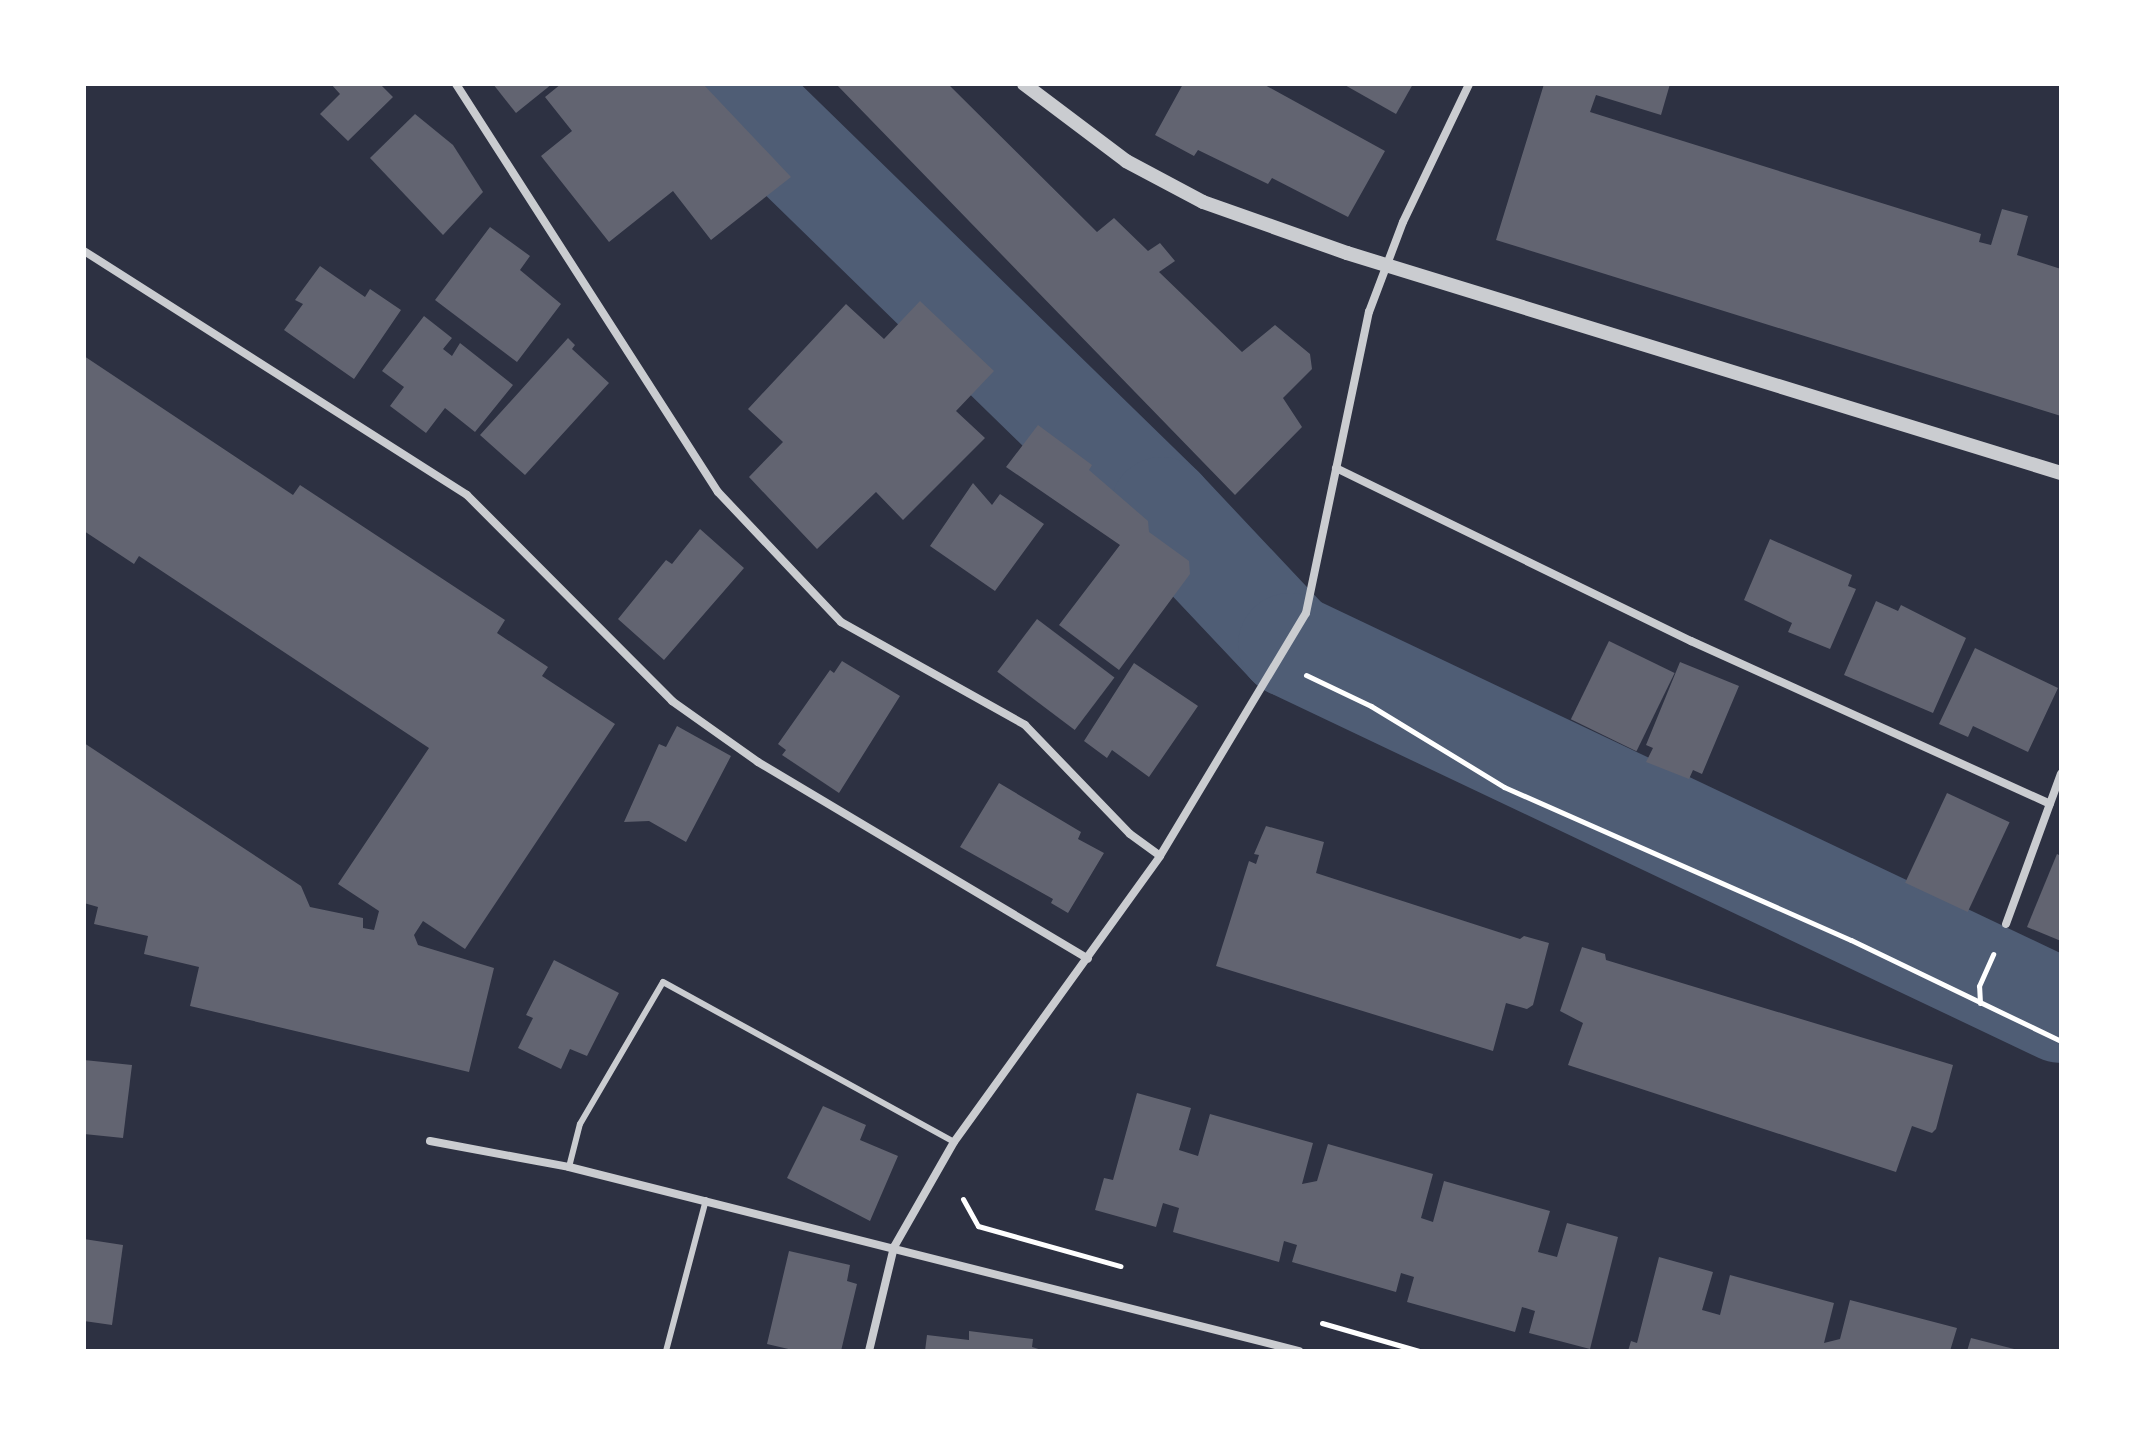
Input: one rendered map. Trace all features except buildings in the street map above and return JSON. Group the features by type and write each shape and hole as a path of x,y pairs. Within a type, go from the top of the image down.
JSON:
{"street":[{"path":"456,84 718,492 841,622 1025,725 1130,834 1160,856"},
{"path":"1024,84 1126,161 1203,202 1386,265 2061,473"},
{"path":"869,1351 894,1247 954,1142 1160,856 1280,662 1306,613 1369,312 1386,265 1469,84"},
{"path":"84,251 467,495 672,701 758,762 1088,959"},
{"path":"1336,468 1691,641 2050,804"},
{"path":"2006,924 2061,774"},
{"path":"430,1141 569,1167 706,1200 1299,1351"}],"lane":[{"path":"569,1167 580,1124 663,982 954,1142"},
{"path":"666,1351 706,1200"}],"path":[{"path":"1280,662 1371,706 1504,787 2061,1041"},
{"path":"1980,1003 1979,986 1999,939"},
{"path":"943,1164 978,1226 1130,1269"},
{"path":"1313,1321 1419,1351"}],"waterway":[{"path":"726,84 1162,509 1290,645 2061,1011"}]}
